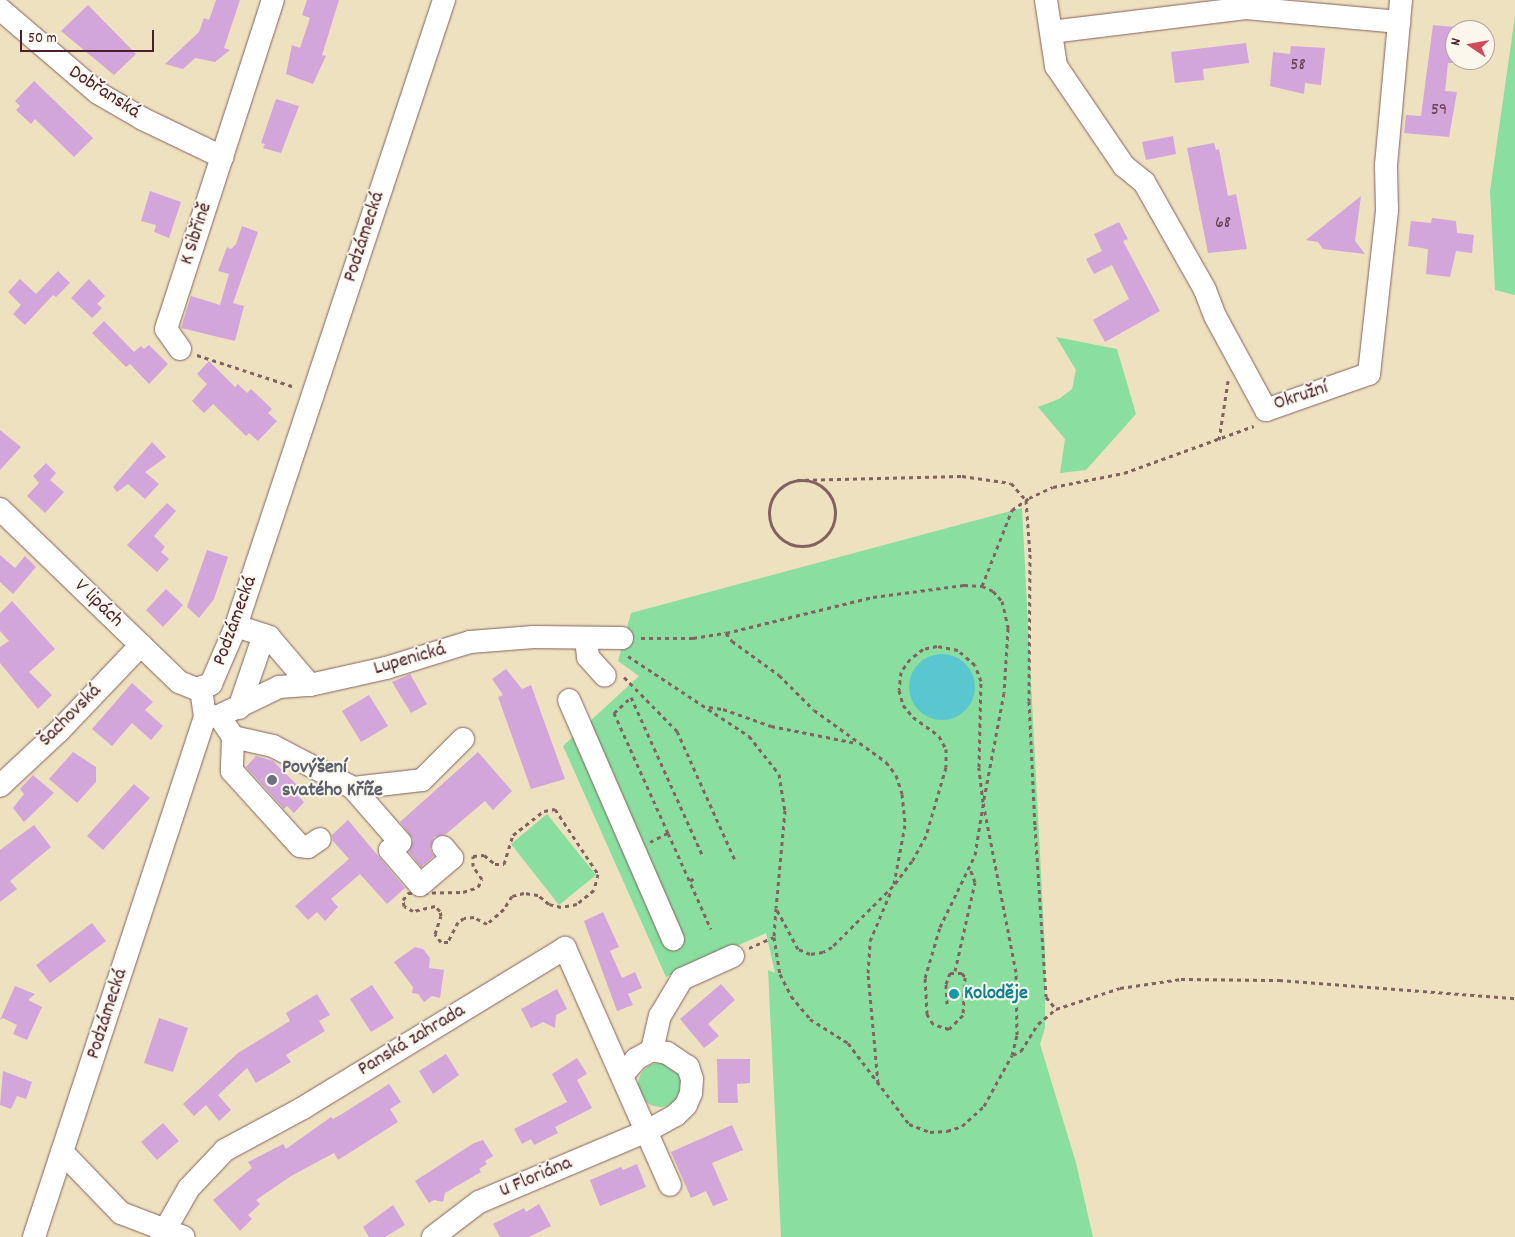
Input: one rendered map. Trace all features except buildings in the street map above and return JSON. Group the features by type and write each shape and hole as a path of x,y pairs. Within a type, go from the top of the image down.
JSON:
{"street":[{"name":"K Sibřině","path":"180,349 166,329 274,0"},
{"name":"Podzámecká","path":"34,1237 62,1152 221,714 201,689 216,678 236,626 444,0"},
{"name":"Okružní","path":"1046,0 1056,66 1124,166 1144,182 1205,290 1234,358 1266,410 1369,374 1387,210 1386,164 1400,11"},
{"path":"1051,32 1246,8 1400,11"},
{"name":"Dobřanská","path":"0,9 98,93 143,119 222,157"},
{"name":"V lipách","path":"0,509 179,682 201,689"},
{"path":"236,626 264,635 310,685"},
{"path":"264,635 221,714 233,737 232,771 300,846 308,847 320,838"},
{"name":"Lupenická","path":"221,714 279,687 310,685 386,668 470,642 534,637 586,638 620,644"},
{"path":"586,638 588,657 605,676"},
{"name":"Šachovská","path":"0,786 59,730 141,645"},
{"path":"569,700 673,939"},
{"path":"233,737 273,746 353,788 400,842 390,850 420,885 452,858 442,847"},
{"path":"353,788 422,780 463,740"},
{"name":"Panská zahrada","path":"170,1235 188,1188 225,1150 303,1108 565,948 624,1073 670,1185"},
{"path":"652,1050 660,1016 682,979 733,956"},
{"path":"624,1073 636,1059 652,1050 668,1053 688,1067 692,1079 691,1093 686,1105 676,1115 647,1131"},
{"name":"U Floriána","path":"433,1237 480,1202 647,1131"},
{"path":"62,1152 121,1213 170,1235"}],"path":[{"path":"180,349 295,387"},
{"path":"1219,440 1234,358"},
{"path":"982,586 1012,510 1026,500 1054,487 1128,471 1219,440 1260,423 1263,403"},
{"path":"797,480 816,482 830,495 834,504 834,523 830,532 824,539 806,547 797,546 780,539 773,531 768,513 770,504 780,488 797,480 962,476 1010,483 1026,500 1030,554 1029,701 1035,826 1046,997 1056,1009"},
{"path":"620,644 693,638 726,633 873,597 982,586 993,591 1002,601 1008,628 1004,693 975,855 940,927 925,978 927,1014 939,1028 949,1028 962,1015 965,978 956,971"},
{"path":"726,633 732,641 780,675 814,710 856,743 886,762 896,775 902,794 905,825 893,886 870,941 868,973 878,1083"},
{"path":"620,644 749,736 779,774 785,810 776,908 774,936 780,974 791,996 810,1019 848,1043 909,1124 930,1132 947,1132 962,1126 984,1106 1012,1055 1017,1021 1016,972 983,802 979,767 981,681 975,665 966,655 948,646 922,649 910,659 901,672 899,690 903,705 913,717 939,736 946,749 946,768 926,836 912,861 893,886 832,947 823,952 810,954 798,949 776,908"},
{"path":"630,684 677,731 735,860"},
{"path":"702,854 631,697 614,713 712,928"},
{"path":"707,707 723,709 771,726 856,743"},
{"path":"555,809 598,874 594,890 577,904 561,907 538,895 524,893 512,896 504,909 486,924 474,917 464,918 458,922 448,942 442,942 434,934 440,911 435,906 413,911 404,906 403,900 408,893 463,892 478,887 482,879 481,874 473,866 474,856 484,855 495,864 504,864 513,835 544,811 555,809"},
{"path":"633,849 668,833"},
{"path":"956,971 975,882 970,868"},
{"path":"690,881 694,878"},
{"path":"733,956 774,936"},
{"path":"947,1004 946,984 950,973 956,971"},
{"path":"1012,1055 1021,1051 1038,1024 1056,1009 1120,988 1181,979 1279,980 1515,998"}],"green space":[{"path":"1515,16 1515,295 1495,290 1490,191"},
{"path":"1056,337 1117,349 1136,414 1086,470 1060,473 1065,439 1038,407 1059,399 1072,389 1076,370"},
{"path":"1022,508 1045,951 1045,1028 1040,1044 1076,1163 1093,1237 781,1237 768,970 775,973 766,933 666,977 563,746 639,676 618,661 631,613"},
{"path":"547,814 596,875 559,905 511,844"},
{"path":"664,1063 676,1069 681,1076 681,1094 676,1101 669,1106 656,1107 648,1104 641,1097 638,1081 641,1073 648,1066"}],"water":[{"path":"935,654 949,654 961,659 970,668 975,680 973,700 966,711 949,720 935,720 923,715 914,706 909,694 909,680 914,668 923,659"}],"place":[{"name":"Povýšení svatého Kříže","path":"272,780"},
{"name":"Koloděje","path":"954,994"}]}
